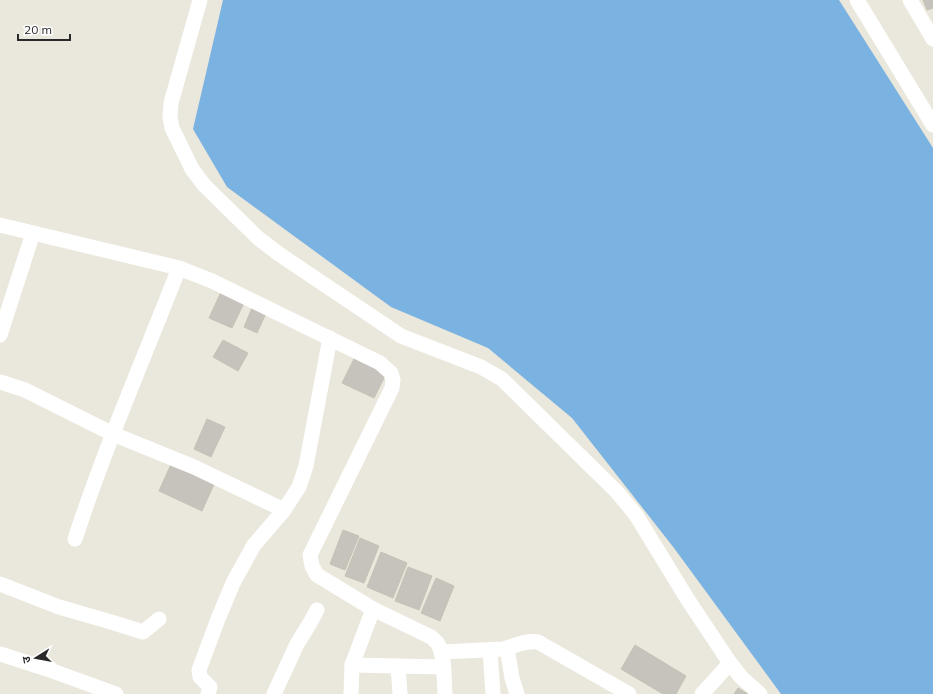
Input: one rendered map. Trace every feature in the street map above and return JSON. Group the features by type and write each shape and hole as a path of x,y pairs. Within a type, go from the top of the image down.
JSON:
{"street":[{"path":"200,0 171,103 170,117 172,128 179,144 192,169 204,185 263,242 376,320 401,336 481,367 502,379 616,492 636,515 688,600 730,663 760,694"},
{"path":"857,0 933,125"},
{"path":"910,0 933,39"},
{"path":"0,225 179,268 212,281 330,338 380,363 388,369 393,380 392,388 310,555 310,561 317,576 374,609 431,637 438,644 441,652 444,694"},
{"path":"0,335 4,311 33,234"},
{"path":"74,540 113,434 179,268"},
{"path":"208,694 210,687 200,678 199,670 233,583 254,545 284,510 299,487 306,466 330,338"},
{"path":"0,382 25,390 113,434 194,467 284,510"},
{"path":"0,584 58,607 143,632 159,619"},
{"path":"351,694 352,665 374,609"},
{"path":"274,694 297,644 317,610"},
{"path":"441,652 490,650 506,648 527,641 538,642 629,694"},
{"path":"506,648 517,694"},
{"path":"490,650 493,694"},
{"path":"0,654 116,694"},
{"path":"702,694 730,663"},
{"path":"352,665 443,667"},
{"path":"398,666 400,694"}],"water":[{"path":"223,0 839,0 933,148 933,694 781,694 674,548 572,418 488,348 391,307 227,187 193,129"}],"building":[{"path":"923,0 933,0 933,8 927,10"},
{"path":"221,292 244,303 232,328 209,318"},
{"path":"254,303 268,309 257,333 244,327"},
{"path":"223,340 248,353 238,371 213,357"},
{"path":"355,357 387,372 374,398 342,383"},
{"path":"207,419 225,427 211,457 194,449"},
{"path":"172,462 215,482 202,511 159,491"},
{"path":"343,530 359,536 345,570 330,564"},
{"path":"360,538 379,546 364,583 345,576"},
{"path":"381,552 407,563 393,598 367,587"},
{"path":"408,567 432,576 419,610 395,601"},
{"path":"436,578 454,586 440,621 421,613"},
{"path":"635,645 686,676 676,694 663,694 621,669"},
{"path":"738,688 748,694 734,694"}]}
